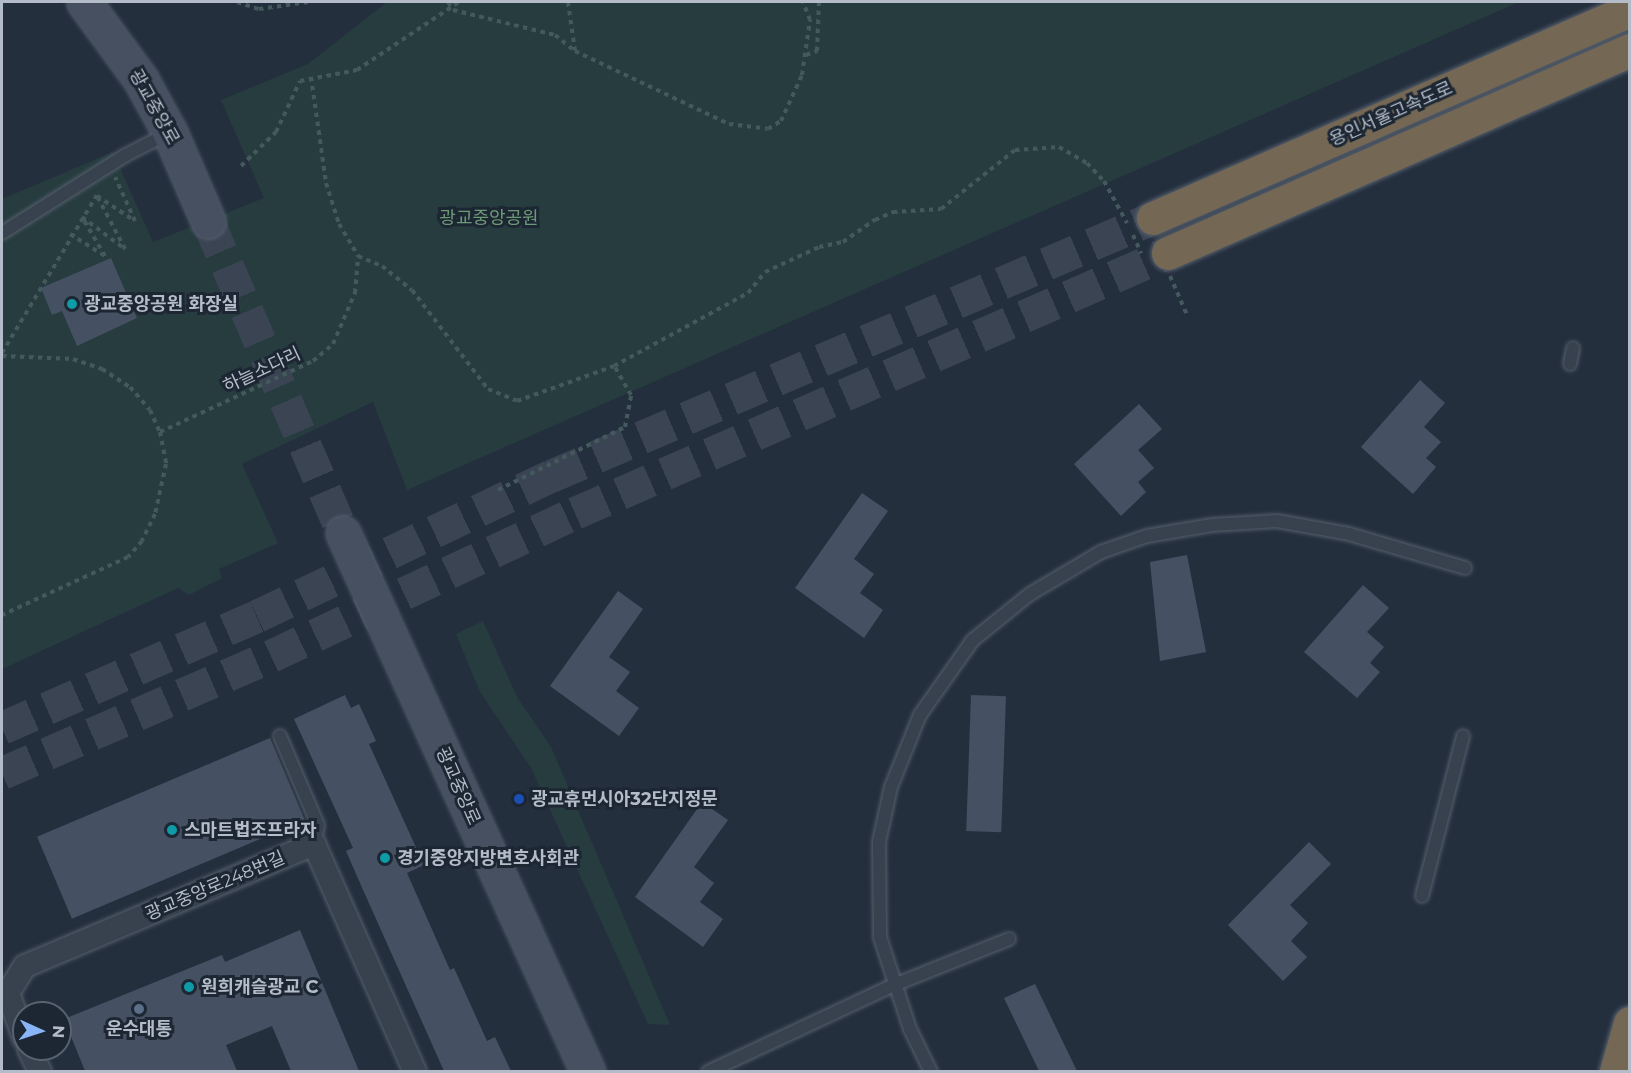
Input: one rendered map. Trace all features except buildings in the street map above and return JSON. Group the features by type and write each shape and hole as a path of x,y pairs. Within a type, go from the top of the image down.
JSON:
{"highway":[{"name":"용인서울고속도로","path":"1152,218 1629,10"},
{"name":"용인서울고속도로","path":"1159,259 1629,50"},
{"path":"1616,1071 1629,1023"}],"main road":[{"name":"광교중앙로","path":"84,2 122,51 170,133 208,220"},
{"name":"광교중앙로","path":"343,533 588,1071"}],"street":[{"name":"광교중앙로248번길","path":"12,1004 8,993 26,966 314,844"},
{"path":"314,844 415,1071"}],"lane":[{"path":"2,233 126,155 170,133"},
{"path":"1570,364 1573,348"},
{"path":"931,1071 894,985 880,938 877,883 891,787 933,694 973,640 1002,614 1101,552 1148,536 1212,525 1276,521 1358,537 1465,568"},
{"path":"280,735 318,825 314,844"},
{"path":"1422,896 1463,736"},
{"path":"708,1071 894,985 1008,939"}],"path":[{"path":"237,2 259,9 309,2"},
{"path":"448,2 453,10 555,35 575,51 729,124 768,129 776,127 787,110 806,55 810,20 803,2"},
{"path":"241,166 263,149 294,90 311,77 335,78 357,69 453,10 459,2"},
{"path":"568,2 575,51"},
{"path":"806,55 818,51 819,2"},
{"path":"311,77 326,183 339,224 358,256 382,266 412,290 488,389 504,398 525,400 614,366 748,293 757,279 777,266 843,242 893,212 941,209 1007,155 1029,147 1039,151 1059,147 1097,172 1159,259 1187,315"},
{"path":"97,196 135,221 113,172 108,180"},
{"path":"2,615 115,565 142,541 164,487 160,432 130,387 102,369 73,359 2,354 70,234 102,188"},
{"path":"82,217 125,249 97,196"},
{"path":"70,234 105,256 82,217"},
{"name":"하늘소다리","path":"160,432 313,361 333,344 355,293 358,256"},
{"path":"498,490 625,428 631,395 614,366"}],"green space":[{"name":"광교중앙공원","path":"387,2 1519,2 407,490 373,402 242,464 278,543 219,569 222,578 189,595 178,588 2,669 2,199 113,152 153,242 264,198 221,100 308,64"},
{"path":"483,621 517,697 551,747 670,1025 648,1024 531,768 480,692 456,634"}],"tunnel":[{"path":"2,728 257,616 551,476 1153,218"},
{"path":"208,221 343,533"},
{"path":"2,773 271,656 575,513 1168,253"}],"place":[{"name":"광교중앙공원 화장실","path":"72,304"},
{"name":"광교휴먼시아32단지정문","path":"519,799"},
{"name":"스마트법조프라자","path":"172,830"},
{"name":"경기중앙지방변호사회관","path":"385,858"},
{"name":"원희캐슬광교 C","path":"189,987"},
{"name":"운수대통","path":"139,1009"}]}
